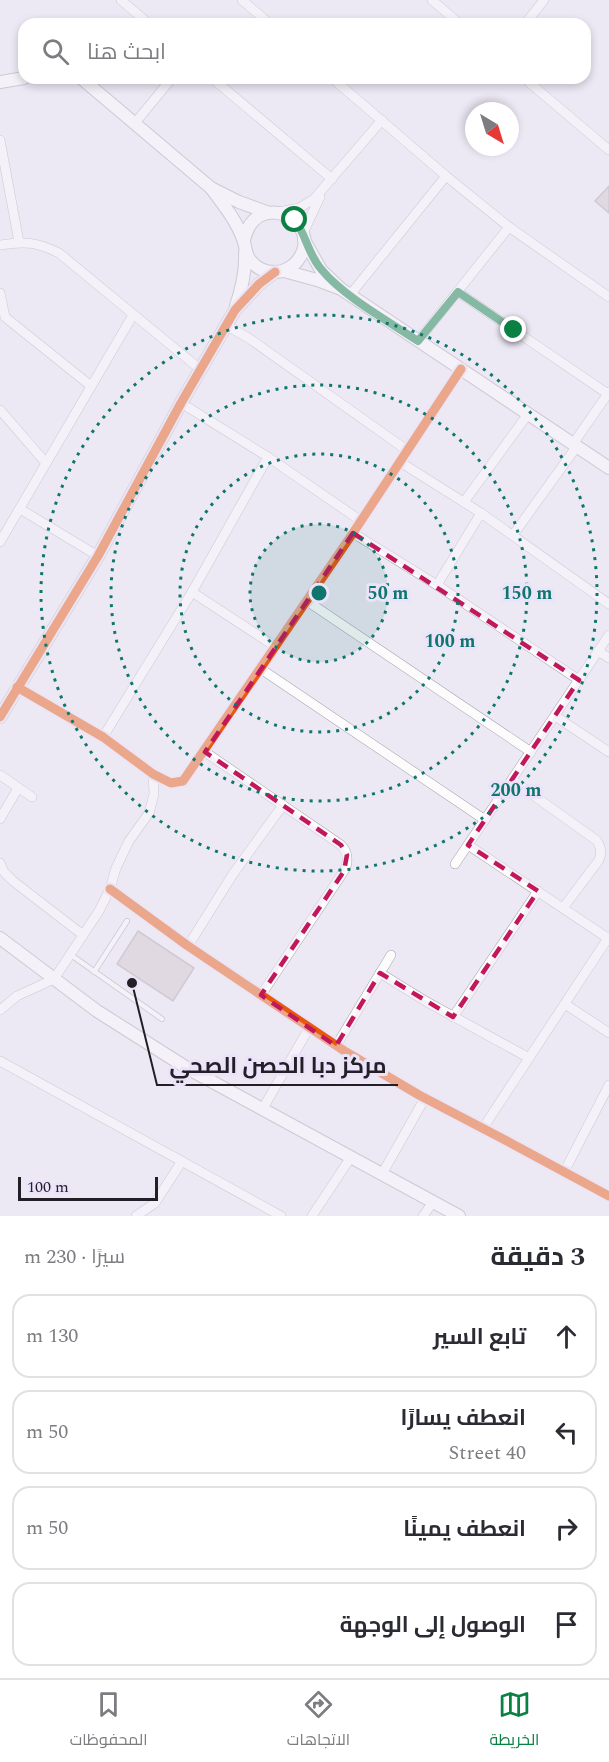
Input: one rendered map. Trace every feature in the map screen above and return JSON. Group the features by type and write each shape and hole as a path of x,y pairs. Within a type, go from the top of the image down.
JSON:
{"street":[{"path":"121,0 142,18"},
{"path":"242,0 260,18"},
{"path":"432,0 453,18"},
{"path":"530,18 544,0"},
{"path":"0,82 18,79"},
{"path":"88,84 211,189 226,207 245,245 249,259 256,266 265,271 279,271 317,280 346,292"},
{"path":"135,123 167,84"},
{"path":"219,84 330,182"},
{"path":"339,84 509,227 609,297"},
{"path":"531,84 609,150"},
{"path":"235,310 243,286 246,266 246,231 252,222 271,212 282,213 299,208 314,199 382,120"},
{"path":"0,140 19,242"},
{"path":"346,292 446,176"},
{"path":"1,712 98,556 235,310 259,284 279,271 293,266 299,258 312,213 330,182"},
{"path":"211,189 239,202 289,216 295,220 321,270 346,292 609,468"},
{"path":"418,341 509,227"},
{"path":"0,245 19,242 32,243 58,253 201,370"},
{"path":"458,292 608,393 513,535"},
{"path":"0,293 3,319 91,386"},
{"path":"1,537 20,509 133,315"},
{"path":"226,325 303,376 408,451"},
{"path":"17,687 103,737 153,774 171,783 187,778 461,369"},
{"path":"182,403 268,457 361,521"},
{"path":"0,410 46,464"},
{"path":"465,502 528,414"},
{"path":"103,737 192,592 268,457"},
{"path":"400,462 465,502 609,604"},
{"path":"20,509 98,556"},
{"path":"437,585 481,513"},
{"path":"353,533 437,585 579,680"},
{"path":"192,592 276,647"},
{"path":"307,601 531,752"},
{"path":"455,864 609,635"},
{"path":"598,651 609,658"},
{"path":"261,669 485,820"},
{"path":"555,716 609,752"},
{"path":"205,752 341,845 345,851 347,863 344,871 261,995"},
{"path":"0,1010 16,996 54,979 99,911 129,841 149,813 154,794 153,774"},
{"path":"0,775 32,797"},
{"path":"512,780 596,840 605,857 563,908"},
{"path":"0,819 18,788"},
{"path":"188,946 233,874 283,805"},
{"path":"468,844 608,939 483,1128"},
{"path":"0,863 4,872 13,881 83,935"},
{"path":"110,889 188,946 336,1046 425,1098 609,1196"},
{"path":"453,1017 538,891"},
{"path":"0,938 97,1011 177,1062 459,1216"},
{"path":"336,1046 391,955"},
{"path":"380,973 453,1017 529,1058"},
{"path":"565,1004 609,1033"},
{"path":"262,1110 309,1028"},
{"path":"0,1061 281,1216"},
{"path":"564,1172 609,1084"},
{"path":"382,1174 425,1098"},
{"path":"312,1216 351,1157"},
{"path":"136,1216 155,1203 182,1161"},
{"path":"423,1216 433,1202"}],"lane":[{"path":"94,972 127,921"},
{"path":"70,955 162,1019"}],"highlighted area":[{"path":"353,533 579,680 468,845 538,891 453,1017 380,973 336,1046 261,995 344,871 347,855 341,845 205,752"}],"building":[{"path":"609,186 609,213 595,201"},
{"path":"138,931 194,968 173,1001 117,964"}],"cycle path":[{"path":"0,717 98,556 181,403 235,310 259,284 275,272"},
{"path":"17,687 103,737 153,774 171,783 183,781 353,533 461,369"},
{"path":"110,889 188,946 346,1052 419,1095 609,1196"}],"place":[{"name":"مركز دبا الحصن الصحي","path":"132,983"}],"route":[{"path":"295,220 300,226 304,240 315,261 341,290 418,341 458,292 514,330"}]}
